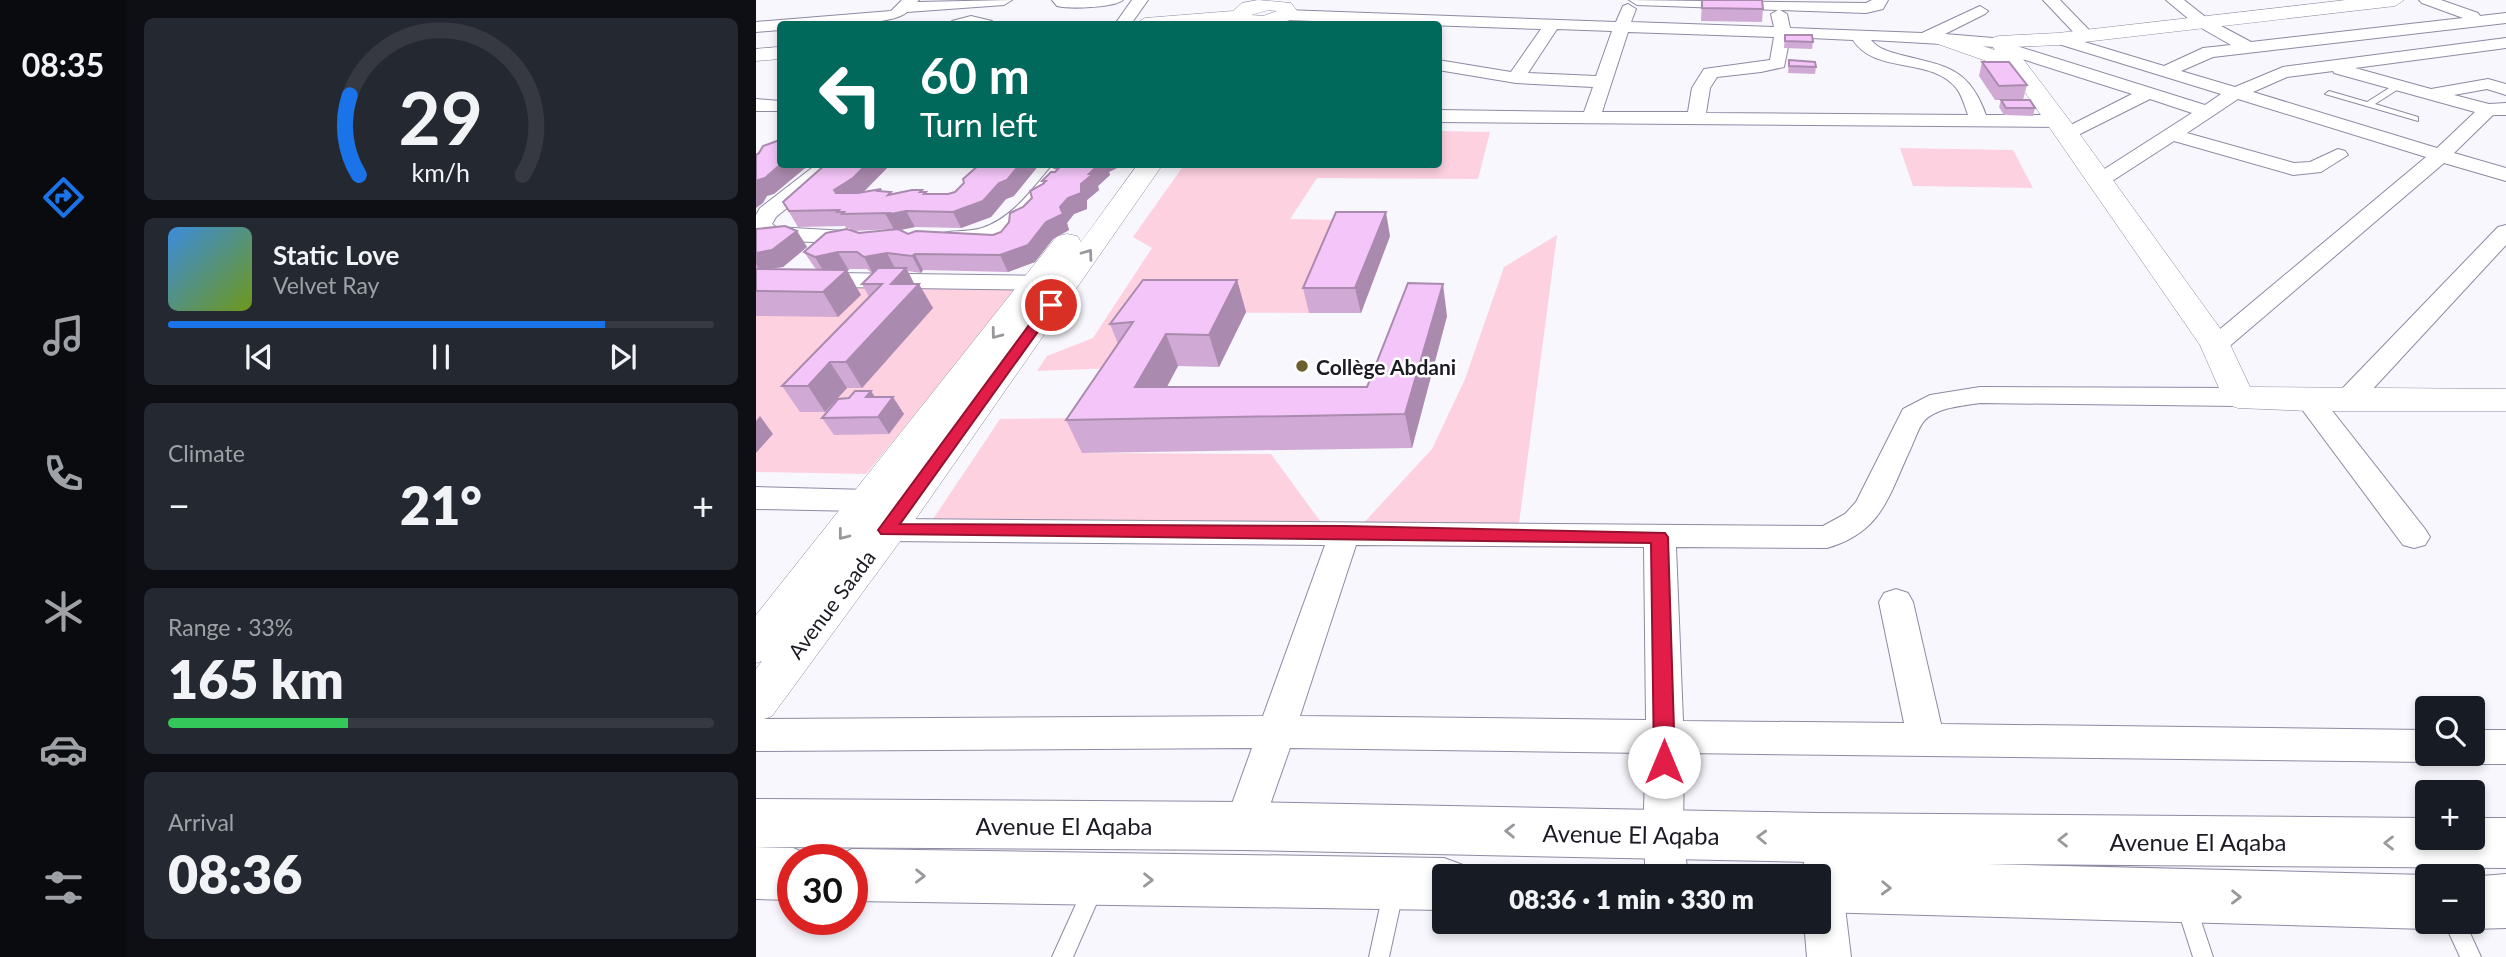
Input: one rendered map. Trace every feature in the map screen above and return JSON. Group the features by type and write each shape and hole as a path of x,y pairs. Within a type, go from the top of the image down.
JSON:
{"main road":[{"name":"Avenue El Aqaba","path":"756,823 1244,826 1665,855 1757,864"},
{"name":"Avenue El Aqaba","path":"1831,870 2506,843"},
{"name":"Avenue El Aqaba","path":"1831,871 2183,896 2415,902"},
{"path":"756,873 777,874"},
{"path":"868,875 1419,884"},
{"path":"2485,902 2506,901"}],"street":[{"path":"827,21 895,15 908,4 1004,0"},
{"path":"1060,0 1062,3 1069,3 1115,0"},
{"path":"1125,21 1140,0"},
{"path":"1437,21 1455,0"},
{"path":"1591,118 1630,0"},
{"path":"1637,0 1866,8 1878,6 1881,0"},
{"path":"2052,0 2085,35"},
{"path":"2174,0 2202,22 2292,70"},
{"path":"1933,38 2006,51 2057,38 2395,0"},
{"path":"2427,0 2480,19 2506,35"},
{"path":"973,21 984,1"},
{"path":"1696,118 1701,88 1710,74 1730,69 1768,67 1778,63 1783,32 1776,5"},
{"path":"1933,38 1975,6 2216,345 2238,397"},
{"path":"795,21 814,8"},
{"path":"1172,21 1258,11 1420,21"},
{"path":"2165,72 2209,52 2506,18"},
{"path":"1442,22 1553,23 1933,38 2006,51 2206,111"},
{"path":"1516,78 1553,23"},
{"path":"756,27 777,25"},
{"path":"1859,34 1861,43 1870,49 1934,68 1959,81 1968,93 1979,120"},
{"path":"2057,38 2506,175"},
{"path":"2099,181 2234,94 2292,70 2506,43"},
{"path":"1442,66 1516,78 1604,82"},
{"path":"2330,66 2426,94 2497,110"},
{"path":"2426,94 2488,85 2506,90"},
{"path":"1442,116 1979,120 2063,127 2148,93"},
{"path":"756,105 777,106"},
{"path":"2216,345 2497,110"},
{"path":"2171,134 2293,169 2314,168 2338,155"},
{"path":"825,168 768,214 760,226 771,234 864,236"},
{"path":"929,237 969,238 1006,228 1061,168"},
{"name":"Avenue Saada","path":"1051,283 1125,168"},
{"name":"Avenue Saada","path":"756,703 878,515 1051,283 1148,168"},
{"path":"2348,399 2506,232"},
{"path":"788,279 838,236"},
{"path":"756,279 1051,283"},
{"path":"756,498 878,515 1345,532 1827,537 1856,522 1868,508 1913,415 1955,396 2506,400"},
{"path":"2309,400 2414,537"},
{"name":"Avenue Saada","path":"756,646 878,515"},
{"path":"1244,826 1274,732 1345,532"},
{"path":"1660,537 1665,855"},
{"path":"1896,602 1926,740"},
{"path":"756,735 1274,732 2415,746"},
{"path":"2485,747 2506,747"},
{"path":"1826,934 1829,957"}],"lane":[{"path":"2368,105 2397,86"},
{"path":"2329,94 2415,119"},
{"path":"1062,957 1098,879"},
{"path":"1379,957 1419,884"},
{"path":"2183,896 2203,957"},
{"path":"2460,934 2471,957"}],"shaded area":[{"path":"1442,131 1490,132 1478,179 1317,178 1290,219 1347,220 1309,313 1154,312 1082,453 1271,454 1323,525 927,528 1000,419 1087,418 1116,368 1037,371 1047,356 1093,338 1152,248 1133,237 1182,168 1442,168"},
{"path":"1900,148 2013,150 2033,188 1913,186"},
{"path":"1557,235 1518,531 1358,529 1432,449 1465,379 1504,267"},
{"path":"756,286 1017,290 866,474 756,472"}],"building":[{"path":"1702,0 1762,0 1763,9 1702,8"},
{"path":"1785,35 1812,35 1813,42 1785,41"},
{"path":"1789,60 1815,62 1816,67 1789,66"},
{"path":"1982,62 2009,62 2027,85 1999,86"},
{"path":"2001,100 2030,100 2035,108 2006,108"},
{"path":"777,141 777,168 756,183 756,155 763,146"},
{"path":"821,168 863,168 834,190 836,193 881,189 878,191 891,192 888,195 912,190 922,190 920,192 926,192 924,194 948,194 955,192 964,183 963,179 975,168 1017,168 983,201 953,212 906,211 886,215 889,213 789,211 783,202"},
{"path":"1059,168 1095,168 1089,174 1093,174 1081,184 1081,193 1068,198 1060,207 1063,214 1046,222 1028,245 1000,255 912,256 887,253 864,257 857,252 838,252 815,257 804,252 826,233 847,229 859,233 898,229 908,234 916,231 993,235 1001,232 1009,222 1010,213 1023,207 1032,198 1030,191 1043,184 1046,181 1042,181 1051,172"},
{"path":"1336,212 1386,212 1355,288 1303,288"},
{"path":"785,226 797,231 772,250 756,253 756,229"},
{"path":"878,268 906,268 891,284 919,284 846,362 830,362 808,386 782,386 882,284 862,284"},
{"path":"756,269 847,270 823,292 756,291"},
{"path":"1143,280 1237,280 1209,335 1166,334 1135,387 1367,387 1408,283 1443,284 1405,414 1066,420 1133,322 1110,324"},
{"path":"855,391 871,391 866,397 893,397 878,417 822,418 838,399 849,398"}],"place":[{"name":"Collège Abdani","path":"1302,366"}],"route":[{"path":"1051,305 887,530 1345,532 1660,537 1664,762"}]}
